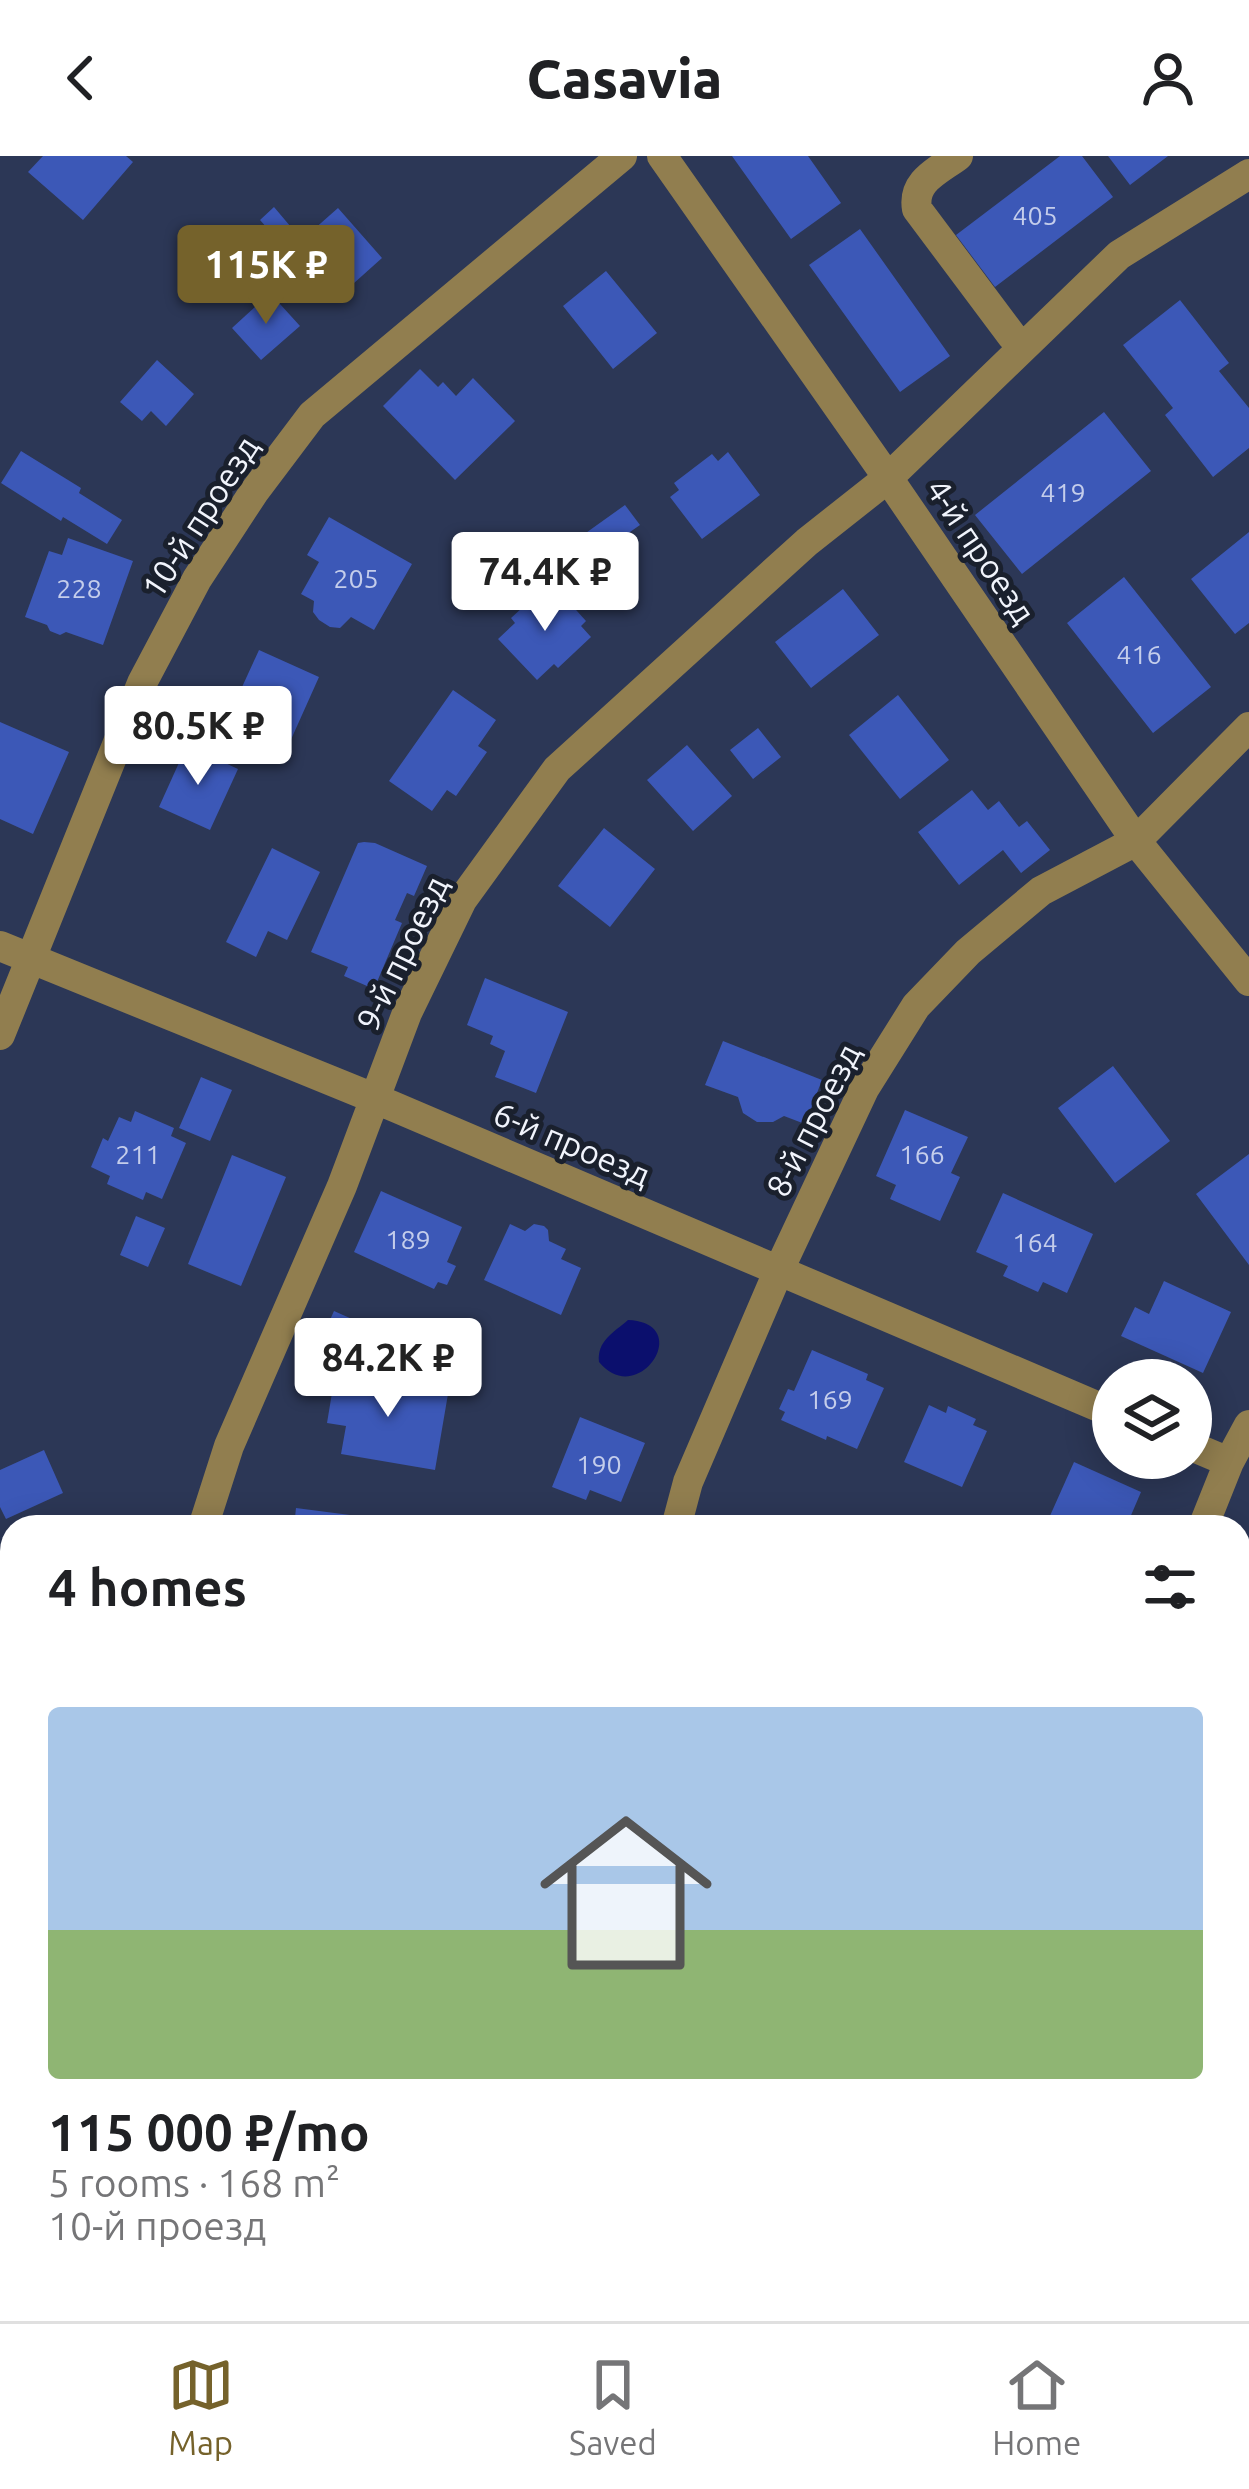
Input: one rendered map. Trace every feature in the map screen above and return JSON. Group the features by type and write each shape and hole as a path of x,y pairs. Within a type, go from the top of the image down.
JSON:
{"street":[{"name":"10-й проезд","path":"0,1035 142,683 197,579 254,493 312,415 622,156"},
{"name":"4-й проезд","path":"662,156 1136,841 1249,981"},
{"path":"958,156 920,184 917,209 1012,336"},
{"name":"9-й проезд","path":"207,1515 229,1446 332,1208 407,1013 463,900 557,769 807,542 888,478 1119,255 1249,175"},
{"name":"8-й проезд","path":"679,1515 688,1482 778,1272 864,1089 916,1006 968,952 1041,891 1136,841 1249,727"},
{"name":"6-й проезд","path":"0,946 376,1100 1092,1405"},
{"path":"1208,1515 1249,1425"},
{"path":"1212,1455 1229,1462"}],"shaded area":[{"path":"628,1320 648,1325 658,1335 659,1347 643,1371 630,1376 614,1374 599,1362 603,1343"}],"building":[{"path":"43,156 126,156 133,162 83,220 28,172"},
{"path":"732,156 808,156 841,203 791,239"},
{"path":"1060,156 1082,156 1113,197 995,287 956,235"},
{"path":"1108,156 1168,156 1130,185"},
{"path":"274,207 296,233 282,245 260,220"},
{"path":"338,208 382,258 334,301 299,262 313,249 304,238"},
{"path":"860,229 950,356 900,392 809,265"},
{"path":"606,271 657,333 613,369 563,306"},
{"path":"270,293 300,326 261,360 232,328"},
{"path":"1180,300 1229,363 1219,371 1249,408 1249,448 1213,477 1165,415 1173,408 1123,345"},
{"path":"157,360 194,394 166,426 151,411 142,421 120,402"},
{"path":"420,369 438,387 443,382 456,396 473,378 515,421 455,480 383,406"},
{"path":"1104,412 1151,471 1022,574 975,515"},
{"path":"21,451 122,520 107,544 1,483"},
{"path":"728,452 760,495 702,539 670,497 679,490 674,483 712,454 718,461"},
{"path":"625,505 640,525 620,539 633,557 611,574 583,535"},
{"path":"329,517 412,564 374,630 351,617 340,628 330,627 313,612 314,601 301,594 319,562 307,555"},
{"path":"1249,532 1249,623 1235,634 1191,579"},
{"path":"68,538 133,561 103,645 66,632 60,635 25,617 49,551 62,555"},
{"path":"1124,577 1211,687 1153,733 1067,623"},
{"path":"545,587 563,606 568,601 586,621 581,626 591,637 558,668 554,664 537,680 498,639 515,623 511,618"},
{"path":"843,589 879,635 811,688 775,642"},
{"path":"259,650 319,677 289,744 260,731 253,747 195,720 211,686 237,698"},
{"path":"453,690 496,720 478,746 487,752 456,796 447,790 432,811 389,781"},
{"path":"898,695 949,760 900,799 849,735"},
{"path":"0,722 69,752 33,834 0,819"},
{"path":"758,728 781,757 753,779 730,750"},
{"path":"187,745 238,769 210,830 159,807"},
{"path":"687,745 732,796 693,831 647,780"},
{"path":"972,790 988,810 999,801 1019,827 1027,821 1050,850 1021,873 1003,850 959,885 918,832"},
{"path":"604,828 655,869 610,927 558,886"},
{"path":"358,843 427,866 414,896 407,893 395,920 402,923 374,989 344,976 348,967 311,952"},
{"path":"272,848 320,872 287,940 268,931 256,957 226,942"},
{"path":"485,978 568,1012 536,1093 495,1077 505,1051 490,1044 493,1036 467,1025"},
{"path":"723,1041 822,1080 805,1124 784,1116 757,1122 743,1113 738,1097 705,1085"},
{"path":"1113,1066 1170,1141 1115,1183 1058,1108"},
{"path":"201,1077 232,1090 210,1141 179,1128"},
{"path":"905,1110 968,1137 951,1173 960,1177 940,1221 890,1199 896,1185 876,1176"},
{"path":"135,1111 174,1128 171,1136 186,1143 162,1199 146,1192 143,1200 107,1184 110,1176 91,1167 103,1138 108,1141 119,1117 131,1122"},
{"path":"1249,1154 1249,1265 1196,1194"},
{"path":"232,1155 286,1177 241,1286 188,1264"},
{"path":"381,1191 462,1227 447,1262 456,1266 447,1285 438,1282 434,1289 354,1252"},
{"path":"1003,1193 1093,1234 1067,1293 1043,1282 1038,1292 1003,1276 1008,1266 976,1252"},
{"path":"136,1216 165,1228 148,1267 120,1255"},
{"path":"510,1224 525,1231 534,1224 544,1226 549,1241 566,1249 561,1259 581,1268 561,1315 484,1280"},
{"path":"1164,1281 1231,1312 1209,1359 1172,1359 1121,1336 1135,1307 1149,1314"},
{"path":"334,1311 352,1319 338,1350 320,1342"},
{"path":"812,1350 868,1374 866,1380 884,1388 857,1449 781,1420 785,1412 779,1409 788,1389 794,1391"},
{"path":"336,1369 366,1374 365,1380 448,1394 435,1470 341,1454 346,1426 327,1423"},
{"path":"929,1405 946,1413 948,1406 976,1419 973,1425 987,1431 962,1487 904,1462"},
{"path":"580,1417 645,1443 621,1502 590,1490 586,1500 552,1487"},
{"path":"44,1450 63,1493 15,1515 4,1515 0,1470"},
{"path":"1074,1462 1092,1470 1092,1479 1112,1479 1141,1492 1131,1515 1050,1515"},
{"path":"296,1508 350,1515 295,1515"}]}
